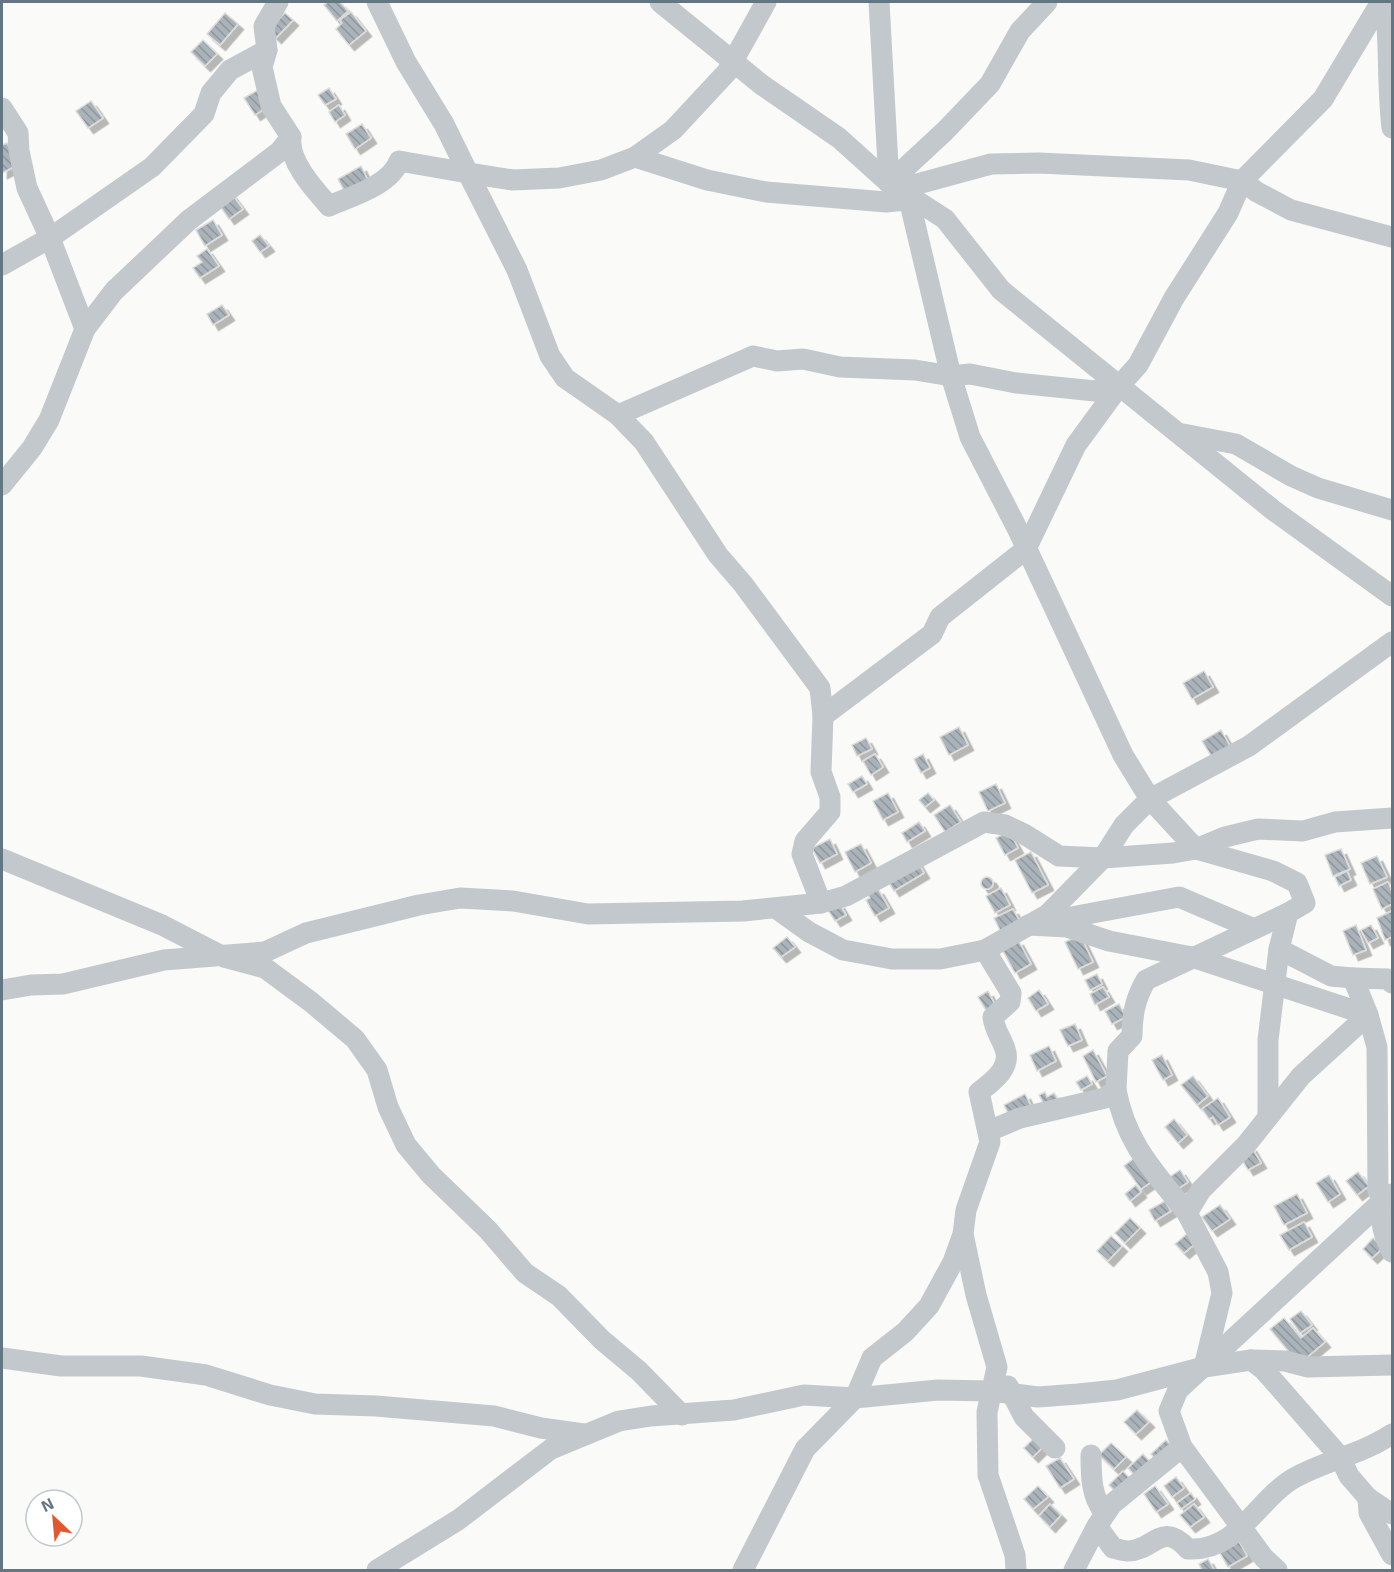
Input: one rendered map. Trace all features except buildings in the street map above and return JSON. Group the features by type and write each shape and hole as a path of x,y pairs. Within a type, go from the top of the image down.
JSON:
{"street":[{"path":"278,2 264,26 264,58 271,106 291,137 290,146 294,155 328,206 380,181 396,170 399,161 513,180 559,178 601,170 635,157 673,130 700,104 727,72 766,2"},
{"path":"377,2 406,62 444,124 517,270 550,356 565,378 584,394 618,416 644,442 717,555 813,676 820,688 823,716 821,772 830,796 830,812 805,841 802,854 821,903"},
{"path":"660,2 771,91 839,138 889,183 945,219 1001,290 1274,510 1392,596"},
{"path":"879,2 889,183"},
{"path":"889,183 945,131 990,84 1020,31 1047,2"},
{"path":"823,716 932,634 940,617 1026,549 1076,445 1138,364 1174,298 1228,213 1242,181 1323,99 1381,2"},
{"path":"1385,2 1389,35 1388,92 1392,128"},
{"path":"2,265 50,238 152,167 204,114 211,93 230,70 264,58"},
{"path":"2,108 18,133 19,152 27,188 50,238 85,329"},
{"path":"2,485 50,420 85,329 114,291 189,220 279,152 291,137"},
{"path":"635,157 707,180 766,192 886,202 910,198"},
{"path":"889,183 910,186 991,164 1024,162 1188,170 1242,181 1257,192 1291,210 1392,237"},
{"path":"910,198 951,376 970,437 1124,755 1150,799 1196,849 1273,871 1298,883 1305,903 1146,980 1138,994 1132,1015 1132,1036 1118,1051 1116,1090 1128,1135 1141,1149 1160,1183 1187,1213 1218,1272 1222,1293 1204,1367"},
{"path":"618,416 753,356 777,361 803,359 840,367 915,370 951,376 970,374 1016,383 1095,391 1120,385"},
{"path":"1180,433 1236,444 1291,476 1318,488 1392,510"},
{"path":"777,909 808,932 835,945 863,954 892,959 940,958 985,950 1047,915 1103,858 1124,825 1150,799 1249,746 1392,642"},
{"path":"2,990 31,985 63,984 164,960 265,952 306,933 419,905 460,898 513,901 588,914 777,909 821,903 846,896 984,822 1005,825 1059,856 1103,858 1196,849 1225,837 1258,829 1303,831 1335,822 1392,818"},
{"path":"2,859 162,925 224,957 265,968 311,1002 355,1039 377,1070 388,1107 406,1145 431,1175 488,1230 525,1273 559,1296 682,1415"},
{"path":"1028,925 1179,897 1254,929"},
{"path":"1268,1114 1268,1040 1279,948 1288,913"},
{"path":"1028,925 1067,927 1109,941 1192,957 1368,1015"},
{"path":"1279,948 1331,976 1388,979 1392,983"},
{"path":"743,1570 805,1449 855,1398 872,1358 905,1332 929,1306 954,1262 963,1234 966,1210 990,1143 979,1092 999,1076 1005,1065 1006,1051 993,1017 1010,1002 1011,993 985,950"},
{"path":"1353,978 1368,1015 1377,1047 1378,1191 1382,1196 1391,1195"},
{"path":"1187,1213 1201,1190 1246,1145 1268,1114 1301,1076 1368,1015"},
{"path":"989,1131 1020,1118 1105,1098 1116,1090"},
{"path":"1391,1195 1380,1222 1382,1232 1392,1251"},
{"path":"1277,1570 1264,1558 1243,1526 1182,1447 1169,1411 1178,1390 1391,1195"},
{"path":"963,1234 976,1295 997,1367 1024,1416 1055,1448"},
{"path":"2,1358 60,1366 141,1366 206,1375 270,1395 315,1404 376,1406 433,1413 494,1416 541,1428 585,1434"},
{"path":"1251,1360 1264,1370 1340,1457 1350,1476 1368,1498 1392,1514"},
{"path":"377,1570 458,1520 551,1449 619,1421 651,1416 734,1410 804,1395 855,1398 938,1390 991,1391 1038,1397 1117,1390 1204,1367 1251,1360 1285,1361 1308,1367 1392,1365"},
{"path":"997,1367 987,1412 988,1475 1015,1555 1016,1570"},
{"path":"1090,1455 1093,1492 1101,1520 1113,1548 1129,1551 1166,1536 1178,1539 1188,1550 1200,1550 1226,1540 1294,1478 1340,1457 1362,1452 1392,1434"},
{"path":"1074,1570 1112,1504 1182,1447"},
{"path":"1368,1498 1369,1514 1392,1555"}]}
